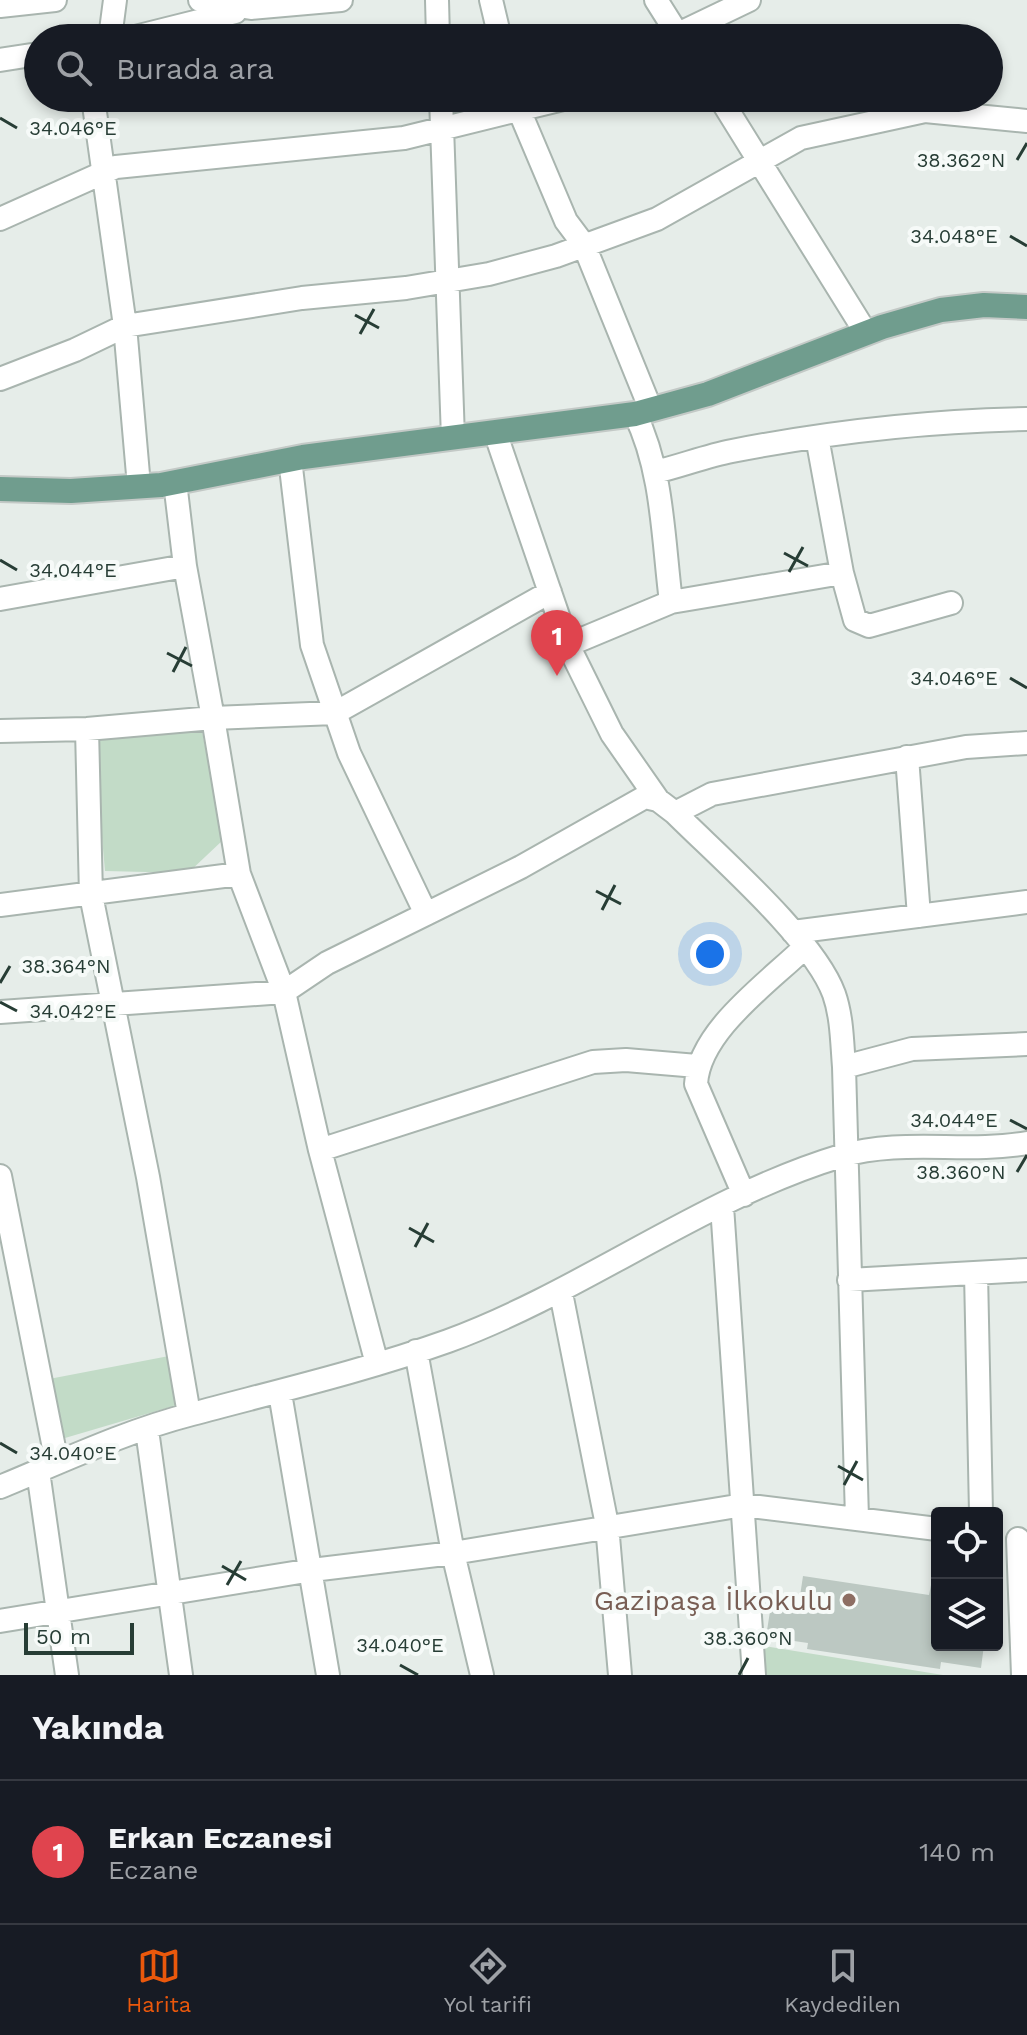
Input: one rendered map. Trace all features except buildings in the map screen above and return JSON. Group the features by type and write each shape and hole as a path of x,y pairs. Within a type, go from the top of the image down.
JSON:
{"main road":[{"path":"0,489 71,491 175,482 290,459 643,412 708,394 866,333 941,310 984,305 1027,307"}],"street":[{"path":"0,6 55,0"},
{"path":"112,24 115,0"},
{"path":"200,0 251,8"},
{"path":"187,24 251,8 341,0"},
{"path":"437,0 438,24"},
{"path":"491,0 497,24"},
{"path":"656,0 669,24"},
{"path":"700,24 749,0"},
{"path":"0,60 24,56"},
{"path":"95,112 125,326 139,486"},
{"path":"442,112 453,438"},
{"path":"0,219 103,172 153,161 352,145 443,130 495,112"},
{"path":"518,112 566,221 584,245 643,412 655,472 671,602"},
{"path":"729,112 866,333"},
{"path":"0,379 75,350 125,326 489,274 657,219 801,138 920,112"},
{"path":"935,112 1027,121"},
{"path":"655,472 729,451 817,437 955,420 1027,419"},
{"path":"495,432 568,645 612,734 667,806 798,940 833,991 841,1023 844,1067 857,1518"},
{"path":"817,437 842,573 855,620 865,626 951,603"},
{"path":"290,459 312,645 349,753 426,914"},
{"path":"175,482 185,566 239,874 284,992 320,1150 377,1364"},
{"path":"0,599 185,566"},
{"path":"568,645 671,602 842,573"},
{"path":"0,731 87,729 213,718 335,713 550,592"},
{"path":"87,729 91,895 148,1177 189,1414"},
{"path":"0,1012 284,992 327,963 521,867 645,797 667,806 712,794 966,747 1027,746"},
{"path":"907,757 919,916"},
{"path":"0,905 239,874"},
{"path":"744,1195 696,1084 697,1066 705,1049 725,1023 798,940 919,916 1027,902"},
{"path":"844,1067 912,1049 1027,1044"},
{"path":"320,1150 593,1062 626,1060 697,1066"},
{"path":"0,1487 101,1444 189,1414 280,1393 416,1351 561,1293 787,1173 845,1155 898,1145 1004,1147 1027,1143"},
{"path":"0,1176 48,1467 56,1611 67,1675"},
{"path":"722,1206 754,1675"},
{"path":"849,1280 1027,1270"},
{"path":"976,1273 981,1507"},
{"path":"561,1293 607,1525 620,1675"},
{"path":"416,1351 453,1553 482,1675"},
{"path":"280,1393 328,1675"},
{"path":"147,1430 181,1675"},
{"path":"0,1621 168,1592 453,1553 607,1525 743,1505 931,1528"},
{"path":"1014,1538 1025,1667"}],"green space":[{"path":"202,731 223,840 188,873 105,871 93,736"},
{"path":"169,1356 177,1405 65,1438 49,1379"},
{"path":"764,1646 943,1675 764,1675"}],"place":[{"name":"Erkan Eczanesi","path":"557,676"},
{"name":"Gazipaşa İlkokulu","path":"849,1600"}]}
